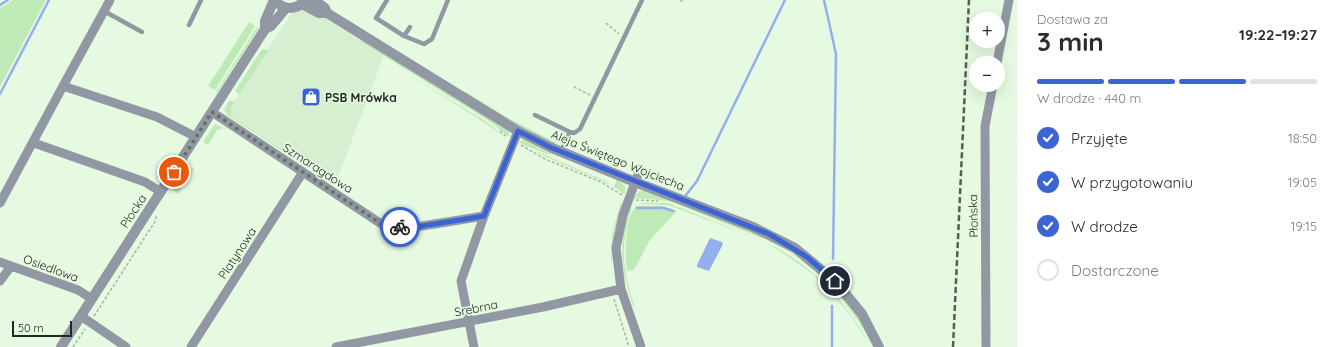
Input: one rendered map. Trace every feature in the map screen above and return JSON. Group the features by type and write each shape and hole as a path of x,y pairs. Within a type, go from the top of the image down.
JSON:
{"street":[{"path":"0,203 34,143 110,0"},
{"path":"274,0 286,8 294,8 303,2"},
{"name":"Płocka","path":"265,29 265,21 274,0"},
{"name":"Aleja Świętego Wojciecha","path":"314,0 325,8 327,13"},
{"path":"998,56 1009,0"},
{"name":"Aleja Świętego Wojciecha","path":"303,2 319,13 327,13 518,131 560,151 635,182 753,227 795,248 835,281 862,314 879,347"},
{"name":"Płocka","path":"62,347 265,29 271,26 286,8"},
{"path":"63,86 156,117 196,137"},
{"name":"Płońska","path":"986,347 985,126 992,92"},
{"name":"Szmaragdowa","path":"212,112 386,227 416,227 484,216"},
{"path":"474,347 461,281 484,216 518,131"},
{"path":"34,143 145,182 161,192"},
{"path":"640,169 623,215 618,234 617,263 621,289 641,347"},
{"name":"Platynowa","path":"191,347 303,172"},
{"name":"Osiedlowa","path":"0,262 78,290 92,299"},
{"path":"0,281 11,266"},
{"name":"Srebrna","path":"336,347 543,307 621,289"},
{"path":"81,316 126,347"}],"lane":[{"path":"189,25 201,0"},
{"path":"387,0 376,18 404,36 424,44 432,39 448,0"},
{"path":"535,115 570,132 574,133 580,129 642,0"},
{"path":"104,11 142,32"},
{"path":"404,36 410,27"},
{"path":"560,151 570,132"}],"path":[{"path":"680,0 684,2"},
{"path":"518,143 545,159 601,182 625,196"},
{"path":"633,199 640,202 659,201"},
{"path":"611,291 629,347"}],"shaded area":[{"path":"13,0 46,0 0,87 0,8"},
{"path":"299,2 384,55 335,185 231,116 229,109"},
{"path":"249,22 255,26 215,90 208,86"},
{"path":"257,27 258,29 217,93 216,92"},
{"path":"362,40 508,131 511,138 489,121 360,41"},
{"path":"262,49 269,50 239,94 235,91"},
{"path":"402,70 488,123 510,141 488,125"},
{"path":"466,92 510,119 557,143 554,144 511,122 467,95"},
{"path":"229,101 235,101 231,108 231,116 287,153 289,151 295,151 293,158 227,115 224,110"},
{"path":"215,124 224,128 217,130 208,145 203,142"},
{"path":"524,140 551,154 550,155 518,142"},
{"path":"538,152 608,182 609,184 537,153"},
{"path":"187,166 194,169 178,194 173,189"},
{"path":"617,179 625,186 625,195 614,187"},
{"path":"645,190 764,236 764,239 670,201 634,198 639,191"},
{"path":"633,200 640,203 668,203 763,241 668,205 642,204"},
{"path":"621,202 614,233 611,262 612,234"},
{"path":"631,206 632,208 624,245 624,256 630,292 634,305 637,305 633,306 623,268 622,256 624,232"},
{"path":"636,206 662,206 677,211 650,240 634,270 627,271 627,228 632,212"},
{"path":"770,240 786,250 769,241"},
{"path":"768,243 784,252 814,274 840,300 862,331 871,347 851,316 831,292 810,272"},
{"path":"786,250 802,260 817,272 845,298 856,313 874,347 854,315 830,286"}],"water":[{"path":"710,238 722,242 723,244 709,271 697,267 697,265"}],"waterway":[{"path":"0,5 8,0"},
{"path":"0,94 49,0"},
{"path":"686,195 697,181 785,0"},
{"path":"824,0 836,54 833,259"},
{"path":"637,208 664,208 673,211"},
{"path":"832,306 832,347"}],"railway":[{"path":"953,347 969,0"}],"way so far":[{"path":"174,172 212,112 386,227 400,227"}],"place":[{"name":"PSB Mrówka","path":"311,97"}],"route":[{"path":"400,227 416,227 484,216 518,131 552,148 769,234 795,248 835,281"}]}
